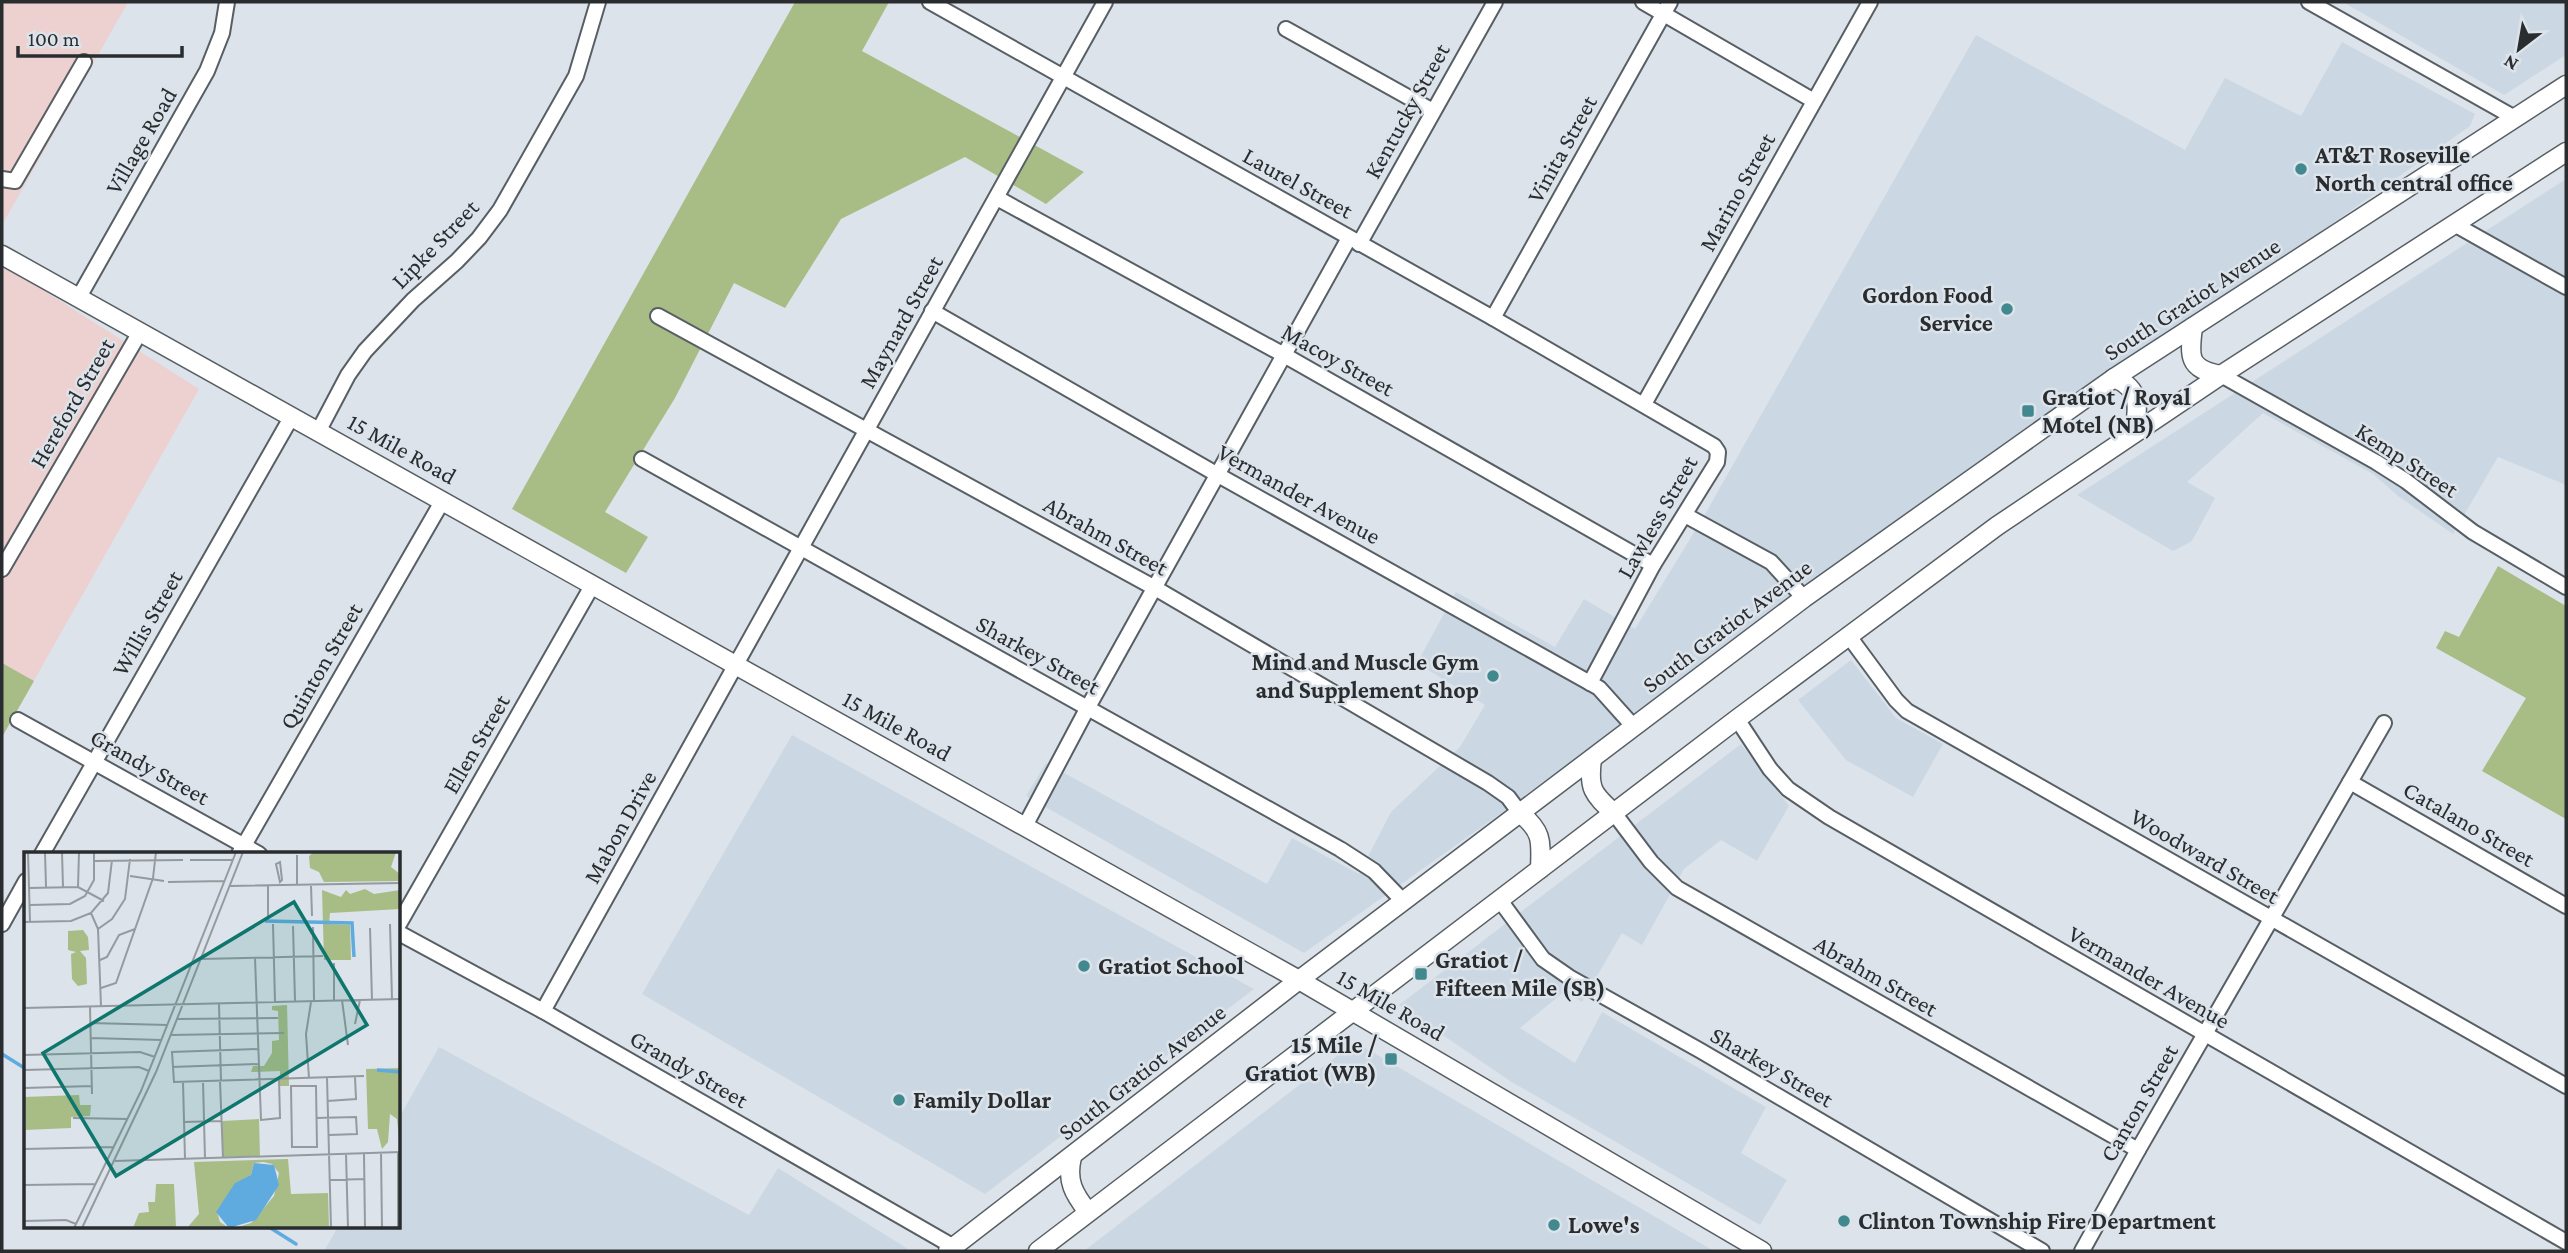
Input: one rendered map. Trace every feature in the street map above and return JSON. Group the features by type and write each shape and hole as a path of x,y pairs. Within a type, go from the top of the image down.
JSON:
{"main road":[{"name":"South Gratiot Avenue","path":"951,1249 1299,979 1592,760 1804,597 2114,379 2566,85"},
{"path":"1038,1251 1848,635 1997,526 2221,375 2566,152"},
{"name":"15 Mile Road","path":"2,255 1299,979 1762,1251"},
{"path":"2193,327 2190,350 2192,360 2197,368 2221,375"},
{"path":"2114,379 2125,382 2134,393 2137,415 2134,433"},
{"path":"1592,760 1591,788 1614,813"},
{"path":"1520,813 1536,827 1540,835 1540,869"},
{"path":"1072,1157 1069,1180 1088,1212"}],"street":[{"name":"Village Road","path":"79,297 207,71 222,33 227,2"},
{"name":"Lipke Street","path":"319,430 348,375 365,351 413,300 457,261 500,210 576,76 598,2"},
{"name":"Laurel Street","path":"930,2 1644,404"},
{"name":"Maynard Street","path":"736,664 1105,2"},
{"name":"Kentucky Street","path":"1025,826 1284,355 1433,111 1494,2"},
{"path":"1643,2 1667,8 1814,101"},
{"name":"Marino Street","path":"1644,404 1870,2"},
{"path":"2309,2 2515,118"},
{"name":"Vinita Street","path":"1493,318 1667,8"},
{"path":"1286,29 1433,111"},
{"path":"2,178 15,181 84,62"},
{"name":"Macoy Street","path":"997,198 1284,355 1653,565"},
{"path":"2455,224 2566,287"},
{"name":"Vermander Avenue","path":"932,311 1217,475 1599,688 1634,727"},
{"name":"Abrahm Street","path":"657,316 1154,589 1488,783 1508,797 1520,813"},
{"name":"Hereford Street","path":"2,569 140,332"},
{"name":"Kemp Street","path":"2221,375 2406,481 2473,532 2566,587"},
{"name":"Lawless Street","path":"1590,683 1653,565 1717,462 1718,452 1706,440 1644,404"},
{"name":"Willis Street","path":"43,852 292,415"},
{"name":"Sharkey Street","path":"642,458 800,549 1359,860 1374,871 1404,902"},
{"name":"Quinton Street","path":"241,850 443,500"},
{"path":"1685,515 1771,562 1804,597"},
{"name":"Ellen Street","path":"401,920 592,586"},
{"name":"Woodward Street","path":"1848,635 1907,711 2566,1086"},
{"name":"Mabon Drive","path":"543,1012 736,664"},
{"name":"Vermander Avenue","path":"1737,719 1779,779 1788,789 1819,811 2566,1242"},
{"name":"Grandy Street","path":"18,720 241,850"},
{"name":"Canton Street","path":"2082,1251 2384,723"},
{"name":"Catalano Street","path":"2350,782 2566,906"},
{"name":"Abrahm Street","path":"1614,813 1651,862 1677,888 2138,1150"},
{"path":"2,925 24,885"},
{"name":"Sharkey Street","path":"1499,899 1543,958 1569,977 1701,1051 2042,1251"},
{"name":"Grandy Street","path":"401,934 543,1012 951,1249"}],"shaded area":[{"path":"2,2 128,2 2,225"},
{"path":"2343,2 2566,2 2566,55 2504,95"},
{"path":"1976,35 2185,150 2225,78 2301,116 2342,42 2475,114 2470,126 1304,953 1026,796 1046,763 1267,884 1292,838 1359,874 1391,812 1460,747 1485,705 1417,663 1456,592 1555,647 1584,599 1635,629 1704,516"},
{"path":"2566,179 2566,485 2498,457 2453,534 2398,496 2373,474 2263,413 2187,482 2215,498 2192,541 2173,551 2077,495"},
{"path":"2,264 199,389 2,737"},
{"path":"1851,660 1896,718 1943,744 1913,797 1846,760 1798,700"},
{"path":"792,735 1254,989 985,1194 642,994"},
{"path":"1741,744 1789,806 1757,861 1721,840 1684,869 1642,945 1622,933 1582,1002 1565,991 1520,1028 1575,1063 1602,1012 1766,1107 1741,1153 1787,1180 1760,1225 1510,1081 1399,1005"},
{"path":"1355,1042 1714,1251 1084,1251"},
{"path":"439,1047 749,1215 778,1168 908,1249 324,1251 337,1228 401,1228 401,1114"}],"green space":[{"path":"795,2 889,2 862,51 1084,172 1046,204 965,157 841,219 785,308 734,283 675,398 605,512 648,537 626,573 512,509"},
{"path":"2498,566 2566,606 2566,819 2482,771 2526,698 2436,648 2445,631 2459,637"},
{"path":"2,663 34,681 2,737"}],"waterway":[{"path":"2,1054 24,1068"},
{"path":"271,1228 296,1244"}],"place":[{"name":"AT&T Roseville North central office","path":"2301,169"},
{"name":"Gordon Food Service","path":"2007,309"},
{"name":"Gratiot / Royal Motel (NB)","path":"2028,411"},
{"name":"Mind and Muscle Gym and Supplement Shop","path":"1493,676"},
{"name":"Gratiot School","path":"1084,966"},
{"name":"Gratiot / Fifteen Mile (SB)","path":"1421,974"},
{"name":"15 Mile / Gratiot (WB)","path":"1391,1059"},
{"name":"Family Dollar","path":"899,1100"},
{"name":"Clinton Township Fire Department","path":"1844,1221"},
{"name":"Lowe's","path":"1554,1225"}]}
